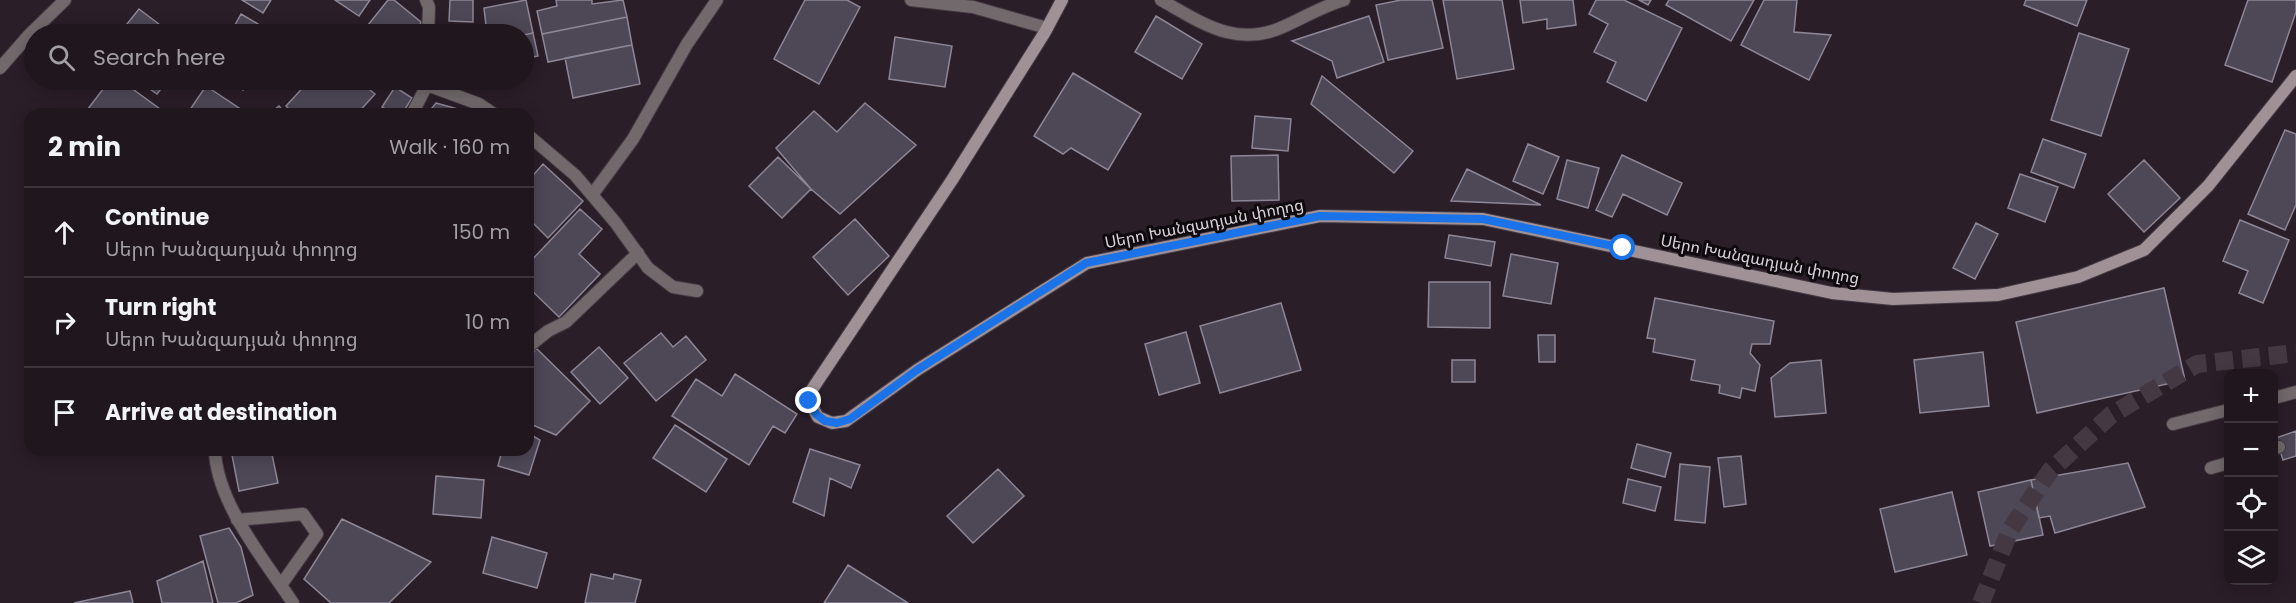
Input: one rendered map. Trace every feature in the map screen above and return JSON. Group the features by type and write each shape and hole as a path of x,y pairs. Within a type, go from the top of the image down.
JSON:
{"street":[{"path":"40,24 65,0"},
{"path":"426,0 429,7 428,24"},
{"path":"592,195 633,138 687,44 717,0"},
{"path":"911,0 973,7 1047,28"},
{"name":"Սերո Խանզադյան փողոց","path":"1062,0 1047,28 952,180 811,391 809,401 821,419 837,423 855,417 917,370 1086,263 1320,216 1483,219 1832,293 1893,299 1998,296 2066,280 2144,250 2208,186 2296,76"},
{"path":"1161,0 1216,31 1246,37 1283,27 1312,11 1344,0"},
{"path":"0,68 24,41"},
{"path":"414,108 423,90"},
{"path":"446,90 485,108"},
{"path":"534,140 575,175 648,268 673,287 697,291"},
{"path":"534,342 548,331 566,322 638,253"},
{"path":"2278,397 2296,392"},
{"path":"2173,424 2224,411"},
{"path":"215,456 216,465 237,520 293,603"},
{"path":"2211,468 2224,464"},
{"path":"237,520 303,514 317,534 281,585"}],"building":[{"path":"242,0 271,0 263,13"},
{"path":"335,0 370,0 359,16"},
{"path":"388,0 394,0 421,22 420,24 369,24"},
{"path":"450,0 473,0 473,22 449,21"},
{"path":"526,0 531,24 486,24 484,8"},
{"path":"556,0 592,0 592,4 623,0 627,17 542,34 537,11 557,6"},
{"path":"805,0 847,0 860,7 819,84 774,59"},
{"path":"1401,0 1432,0 1443,48 1388,60 1376,5"},
{"path":"1443,0 1502,0 1514,69 1457,79"},
{"path":"1520,0 1573,0 1576,25 1547,29 1547,19 1523,23"},
{"path":"1596,0 1624,0 1682,28 1646,101 1607,82 1616,62 1594,52 1608,24 1589,14"},
{"path":"1639,0 1651,0 1648,5"},
{"path":"1669,0 1754,0 1731,41 1666,5"},
{"path":"1764,0 1797,0 1794,32 1831,35 1809,80 1741,45"},
{"path":"2026,0 2087,0 2077,26 2024,5"},
{"path":"2248,0 2296,0 2296,12 2272,82 2225,65"},
{"path":"139,9 159,24 127,24"},
{"path":"241,14 258,24 236,24"},
{"path":"1156,16 1202,44 1182,79 1135,52"},
{"path":"1369,16 1384,62 1337,78 1332,61 1292,41"},
{"path":"627,17 632,45 548,62 542,34"},
{"path":"2079,33 2129,49 2101,136 2051,120"},
{"path":"895,37 952,46 945,87 889,79"},
{"path":"534,38 538,56 534,57"},
{"path":"632,45 640,84 573,98 565,58"},
{"path":"1073,73 1141,114 1108,170 1071,148 1063,154 1034,136"},
{"path":"1322,76 1413,151 1394,173 1311,104"},
{"path":"102,90 134,90 159,108 89,108"},
{"path":"203,90 212,90 239,108 191,108"},
{"path":"301,90 370,90 375,94 362,108 288,108 286,106"},
{"path":"393,90 400,90 412,98 406,108 382,107"},
{"path":"436,103 454,108 432,108"},
{"path":"865,103 916,145 840,214 811,189 776,148 814,111 837,132"},
{"path":"1255,116 1291,119 1288,151 1252,148"},
{"path":"2285,130 2296,134 2296,205 2285,230 2248,214"},
{"path":"2043,139 2086,154 2074,188 2031,172"},
{"path":"1528,144 1559,157 1543,194 1513,181"},
{"path":"1278,155 1279,200 1232,201 1231,156"},
{"path":"1622,155 1682,183 1667,215 1623,194 1612,217 1596,210"},
{"path":"778,157 811,189 782,218 749,186"},
{"path":"1567,160 1599,168 1588,208 1557,199"},
{"path":"2144,160 2180,198 2144,232 2108,194"},
{"path":"543,164 583,201 548,238 534,224 534,174"},
{"path":"1467,169 1541,205 1451,201"},
{"path":"2020,174 2058,187 2045,222 2008,208"},
{"path":"580,209 602,229 579,254 600,274 559,317 534,293 534,258"},
{"path":"855,219 889,256 848,295 813,257"},
{"path":"2240,220 2289,240 2263,303 2239,293 2248,271 2223,261"},
{"path":"1976,223 1998,234 1975,279 1953,268"},
{"path":"1449,235 1495,242 1491,266 1445,258"},
{"path":"1511,254 1558,263 1551,304 1503,296"},
{"path":"1429,282 1490,282 1490,328 1428,327"},
{"path":"2164,288 2185,380 2037,413 2016,322"},
{"path":"1655,298 1774,321 1770,344 1752,344 1750,353 1760,365 1755,391 1742,388 1740,398 1719,393 1720,385 1691,380 1695,360 1653,352 1655,339 1647,338"},
{"path":"1281,303 1301,370 1220,393 1200,326"},
{"path":"1186,332 1200,383 1159,395 1145,344"},
{"path":"661,333 673,347 686,336 706,360 656,401 624,363"},
{"path":"1538,335 1555,335 1555,362 1539,362"},
{"path":"599,347 628,378 600,404 571,372"},
{"path":"536,348 590,401 556,435 534,426 534,352"},
{"path":"1983,352 1989,406 1920,413 1914,360"},
{"path":"1452,360 1475,360 1475,382 1452,382"},
{"path":"1821,360 1826,413 1775,417 1771,378 1790,363"},
{"path":"735,374 797,414 785,433 773,426 749,465 672,416 696,379 722,396"},
{"path":"675,425 727,459 706,492 653,458"},
{"path":"2296,431 2296,456 2283,460 2278,437"},
{"path":"534,436 540,440 529,475 498,466 500,456 534,456"},
{"path":"1637,444 1671,453 1665,477 1631,468"},
{"path":"810,449 860,465 851,488 830,478 824,516 793,502"},
{"path":"232,456 272,456 278,483 239,491"},
{"path":"1741,456 1746,504 1724,507 1718,458"},
{"path":"2128,463 2145,507 2055,533 2050,516 2039,518 2031,480"},
{"path":"1680,464 1710,467 1705,523 1675,520"},
{"path":"998,469 1024,496 973,543 947,516"},
{"path":"436,476 484,480 481,518 433,514"},
{"path":"1628,479 1661,487 1655,511 1623,503"},
{"path":"2031,480 2043,535 1990,546 1978,492"},
{"path":"1952,492 1967,555 1895,572 1880,509"},
{"path":"342,519 431,562 389,603 331,603 304,579"},
{"path":"229,528 241,547 253,595 236,603 218,603 200,536"},
{"path":"492,537 547,553 537,588 483,573"},
{"path":"203,561 213,603 162,603 157,581"},
{"path":"848,565 908,603 824,603"},
{"path":"591,574 613,579 614,574 641,580 635,603 585,603"},
{"path":"130,591 133,603 74,603"}],"tunnel":[{"path":"1981,603 2010,530 2050,471 2111,415 2197,364 2296,353"}],"route":[{"path":"809,401 816,414 825,421 837,423 855,417 917,370 1086,263 1320,216 1483,219 1623,248"}]}
